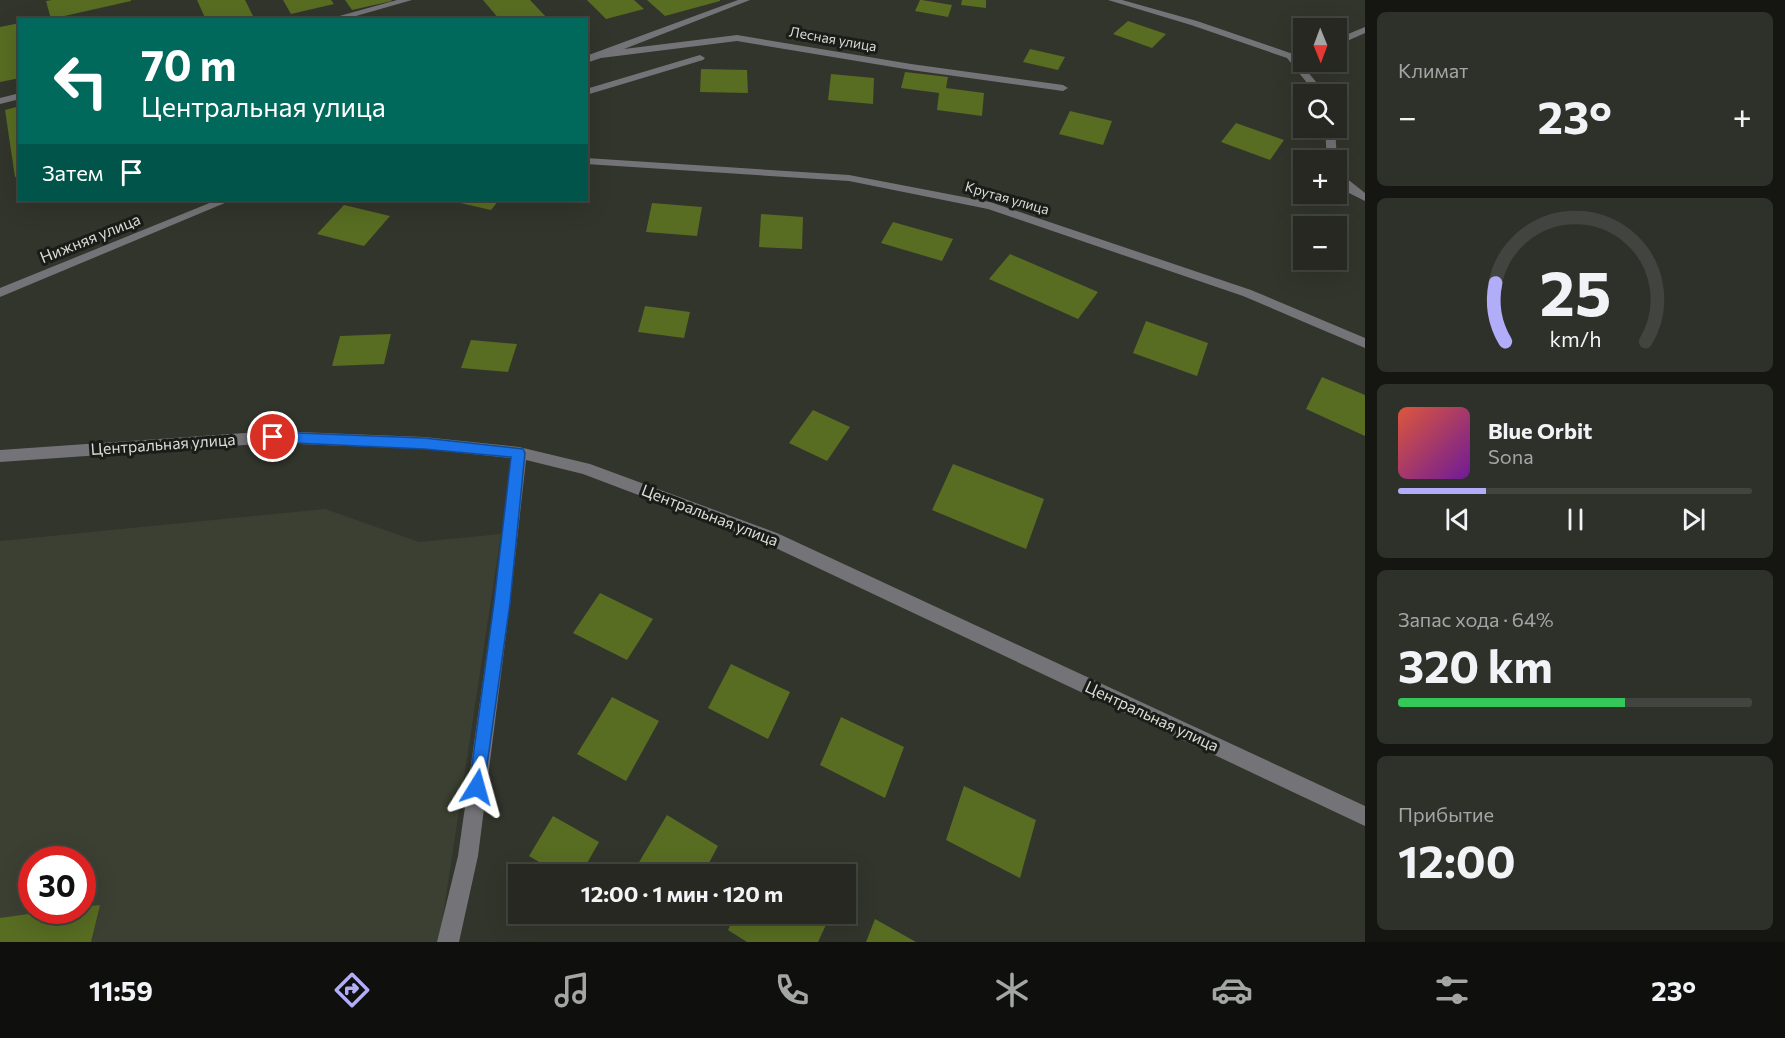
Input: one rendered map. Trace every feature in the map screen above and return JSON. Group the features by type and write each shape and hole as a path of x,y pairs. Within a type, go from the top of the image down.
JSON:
{"street":[{"path":"337,18 408,0"},
{"path":"588,59 746,0"},
{"path":"1112,0 1194,23 1293,56"},
{"path":"1347,38 1365,30"},
{"name":"Лесная улица","path":"599,55 737,38 911,67 1063,88"},
{"path":"1290,56 1312,84"},
{"path":"588,91 700,58"},
{"path":"0,101 18,96"},
{"name":"Крутая улица","path":"588,160 849,178 990,206 1247,293 1365,343"},
{"path":"1347,185 1365,198"},
{"name":"Нижняя улица","path":"0,293 223,201"},
{"name":"Центральная улица","path":"0,456 273,437 424,443 519,453 585,468 771,538 1365,816"},
{"path":"448,942 468,856 502,603 519,453"}],"shaded area":[{"path":"325,509 419,542 501,534 439,942 0,942 0,541"}],"building":[{"path":"131,0 55,18 51,18 46,1"},
{"path":"197,0 245,0 254,18 205,18"},
{"path":"283,0 331,0 334,4 291,14"},
{"path":"345,0 391,0 392,1 352,10"},
{"path":"483,0 530,0 547,18 498,18"},
{"path":"587,0 634,0 644,9 606,19"},
{"path":"647,0 720,0 720,1 665,16"},
{"path":"920,0 952,5 948,17 915,11"},
{"path":"962,0 986,0 986,8 961,5"},
{"path":"1128,21 1166,34 1152,48 1113,34"},
{"path":"18,23 18,78 0,82 0,27"},
{"path":"1030,49 1065,57 1058,70 1023,62"},
{"path":"701,69 747,70 748,93 700,92"},
{"path":"905,72 948,77 946,88 984,93 982,116 937,110 939,93 901,88"},
{"path":"831,74 874,78 873,104 828,100"},
{"path":"18,107 18,176 15,177 5,110"},
{"path":"1070,111 1112,121 1103,145 1059,134"},
{"path":"1236,123 1284,140 1270,160 1221,142"},
{"path":"451,201 498,201 491,210"},
{"path":"652,203 702,207 697,236 646,232"},
{"path":"344,205 390,216 364,246 317,234"},
{"path":"761,214 803,217 802,249 759,247"},
{"path":"893,222 953,239 942,261 881,243"},
{"path":"1010,254 1098,292 1078,319 989,279"},
{"path":"645,306 690,312 684,338 638,332"},
{"path":"1146,321 1208,343 1197,376 1133,353"},
{"path":"391,334 384,364 332,366 340,336"},
{"path":"471,340 517,344 508,372 461,368"},
{"path":"1322,377 1365,395 1365,436 1306,409"},
{"path":"813,410 850,427 827,461 789,443"},
{"path":"953,464 1044,499 1026,549 932,510"},
{"path":"600,593 653,619 627,660 573,633"},
{"path":"731,664 790,692 768,739 708,708"},
{"path":"612,697 659,721 626,781 577,754"},
{"path":"841,717 904,747 885,798 820,765"},
{"path":"964,786 1036,820 1020,878 946,840"},
{"path":"667,815 718,846 708,864 638,864"},
{"path":"553,816 599,842 587,864 542,864 529,856"},
{"path":"96,905 100,905 96,921"},
{"path":"18,915 18,924 95,924 91,942 0,942 0,918"},
{"path":"875,919 916,942 866,942"},
{"path":"731,924 826,924 818,942 747,942 728,930"}],"route":[{"path":"273,437 424,443 519,453 502,603 477,787"}]}
